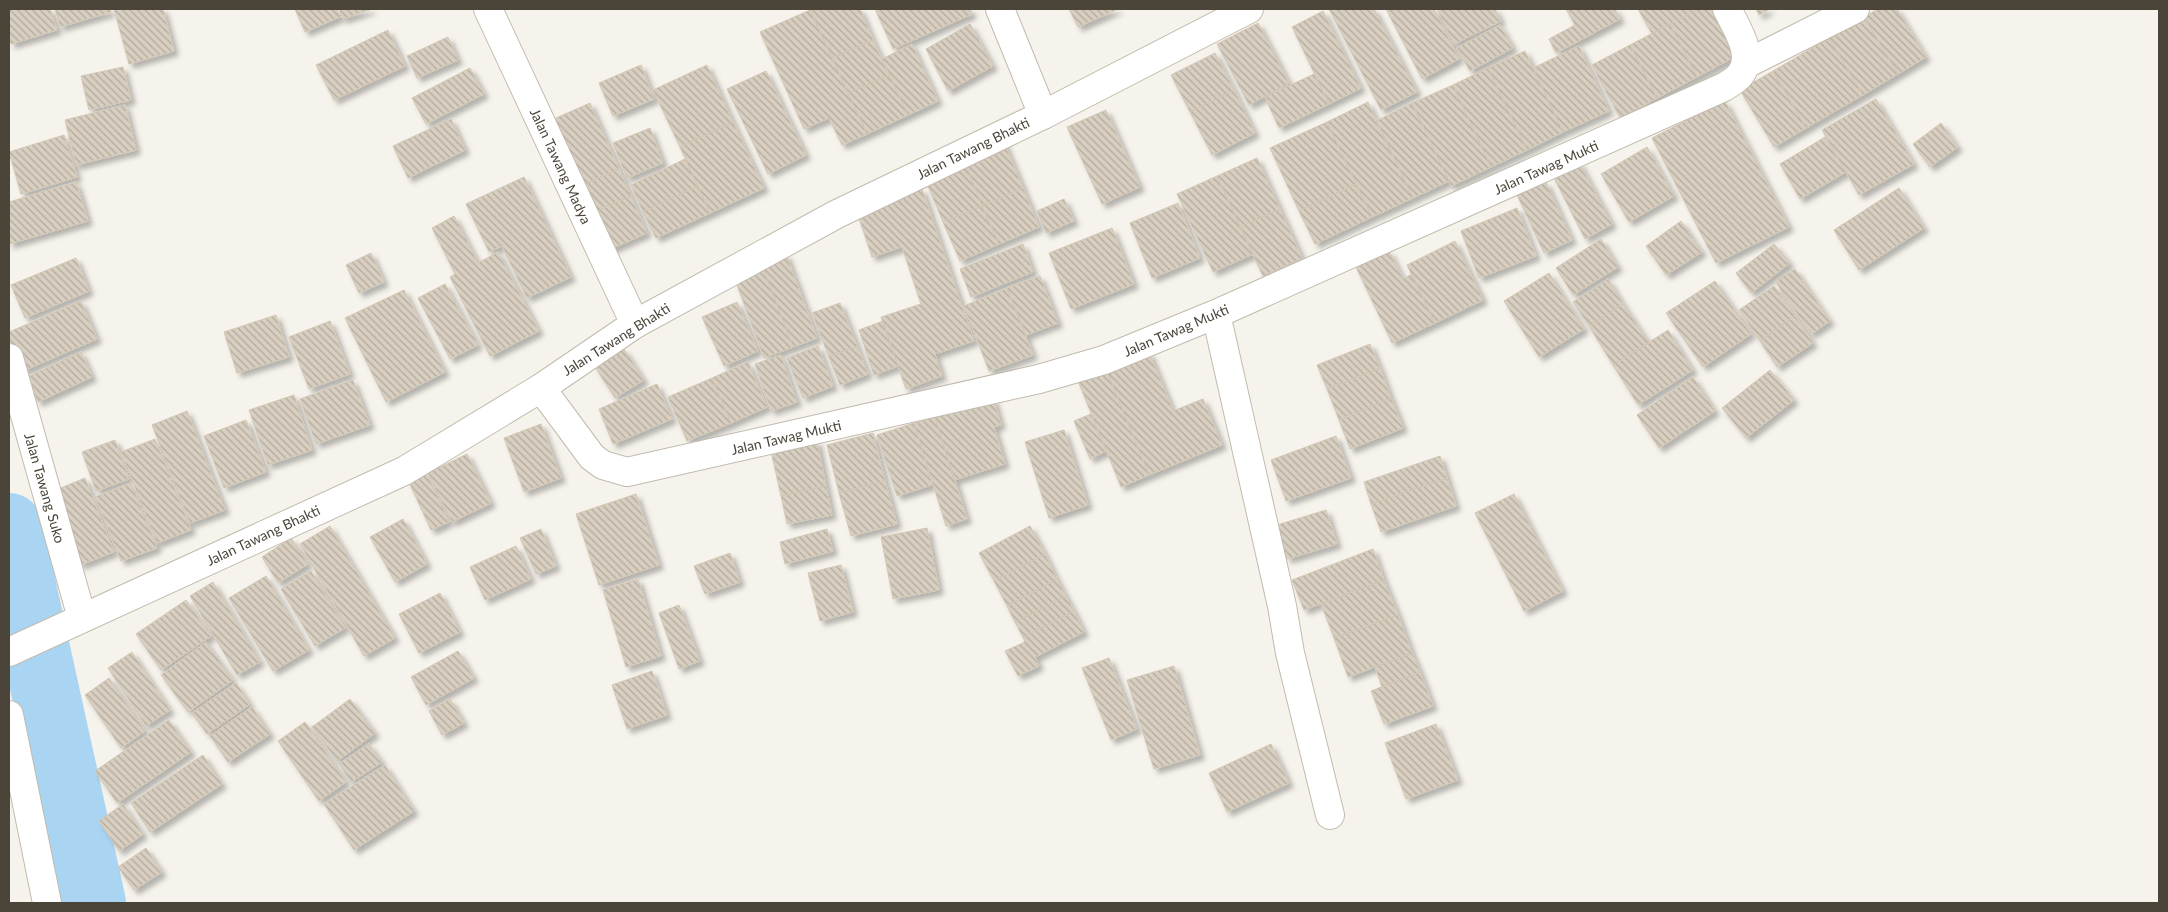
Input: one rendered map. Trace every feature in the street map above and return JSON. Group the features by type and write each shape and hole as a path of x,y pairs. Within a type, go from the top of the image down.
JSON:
{"street":[{"name":"Jalan Tawang Madya","path":"488,9 634,324"},
{"path":"1000,9 1043,115"},
{"name":"Jalan Tawang Bhakti","path":"10,651 404,470 541,388 634,324 837,214 1043,115 1249,9"},
{"path":"1727,9 1745,50 1746,64 1855,9"},
{"name":"Jalan Tawag Mukti","path":"541,388 592,457 603,465 627,472 1039,380 1104,360 1216,314 1724,87 1740,76 1746,64"},
{"path":"1216,314 1282,606 1290,653 1330,815"},
{"name":"Jalan Tawang Suko","path":"9,358 70,624"},
{"path":"9,715 47,903"}],"building":[{"path":"9,9 50,9 57,30 11,44 9,37"},
{"path":"55,9 110,9 111,12 60,27"},
{"path":"114,9 163,9 174,51 129,64"},
{"path":"295,9 337,9 340,17 305,32"},
{"path":"339,9 372,9 343,19"},
{"path":"860,9 873,40 832,58 810,10"},
{"path":"875,9 970,9 972,14 893,49"},
{"path":"1069,9 1118,9 1078,27"},
{"path":"1329,9 1374,9 1417,92 1381,110"},
{"path":"1386,9 1434,9 1459,59 1422,79"},
{"path":"1437,9 1495,9 1501,21 1454,44"},
{"path":"1566,9 1615,9 1620,19 1556,53 1549,39 1575,25"},
{"path":"1638,9 1698,9 1652,34"},
{"path":"1698,9 1712,9 1736,56 1697,77 1670,24"},
{"path":"1756,9 1770,9 1759,15"},
{"path":"1878,9 1897,9 1926,57 1898,74 1864,17"},
{"path":"810,10 867,134 842,145 829,118 804,129 760,32"},
{"path":"1323,11 1361,88 1329,104 1292,27"},
{"path":"1864,17 1898,74 1863,95 1829,38"},
{"path":"1258,23 1289,83 1249,105 1217,44"},
{"path":"970,24 993,66 948,91 926,49"},
{"path":"1670,24 1697,77 1657,98 1630,45"},
{"path":"1500,25 1513,48 1470,71 1457,48"},
{"path":"388,30 405,66 334,100 316,65"},
{"path":"448,37 458,60 417,78 407,56"},
{"path":"1829,38 1863,95 1806,128 1773,71"},
{"path":"873,40 889,75 848,93 832,58"},
{"path":"912,44 938,101 908,115 882,59"},
{"path":"1630,45 1657,98 1620,118 1592,65"},
{"path":"1579,46 1609,111 1563,132 1533,68"},
{"path":"1525,51 1563,132 1527,150 1488,68"},
{"path":"1215,53 1234,90 1190,112 1171,75"},
{"path":"641,65 654,99 613,116 599,83"},
{"path":"707,65 733,122 680,147 653,90"},
{"path":"123,67 131,100 89,110 81,76"},
{"path":"470,68 484,94 426,124 412,98"},
{"path":"1488,68 1527,150 1491,167 1453,85"},
{"path":"766,71 806,155 768,174 727,89"},
{"path":"1773,71 1806,128 1774,147 1740,90"},
{"path":"1314,74 1329,104 1279,128 1265,97"},
{"path":"889,75 908,115 867,134 848,93"},
{"path":"1453,85 1491,167 1451,186 1412,103"},
{"path":"1234,90 1255,133 1212,155 1190,112"},
{"path":"1876,99 1914,164 1859,195 1822,130"},
{"path":"1725,101 1789,227 1716,263 1652,138"},
{"path":"1368,102 1413,198 1372,217 1327,122"},
{"path":"590,103 619,169 576,188 547,122"},
{"path":"1412,103 1449,181 1413,198 1376,121"},
{"path":"125,105 136,150 76,165 65,120"},
{"path":"1106,110 1140,187 1102,204 1067,127"},
{"path":"451,119 465,150 408,178 393,146"},
{"path":"733,122 764,188 710,213 680,147"},
{"path":"1327,122 1356,184 1299,211 1270,148"},
{"path":"1941,123 1958,147 1930,167 1913,144"},
{"path":"650,128 663,163 627,178 613,143"},
{"path":"64,135 77,177 21,194 9,152"},
{"path":"1825,137 1846,172 1800,199 1780,164"},
{"path":"1003,140 1023,188 982,206 963,157"},
{"path":"1647,147 1674,196 1629,222 1601,174"},
{"path":"963,157 982,206 943,222 923,174"},
{"path":"1257,158 1280,209 1240,227 1217,176"},
{"path":"685,159 698,186 643,212 631,185"},
{"path":"1579,162 1612,224 1585,239 1553,176"},
{"path":"619,169 631,196 588,215 576,188"},
{"path":"1217,176 1253,254 1213,272 1177,194"},
{"path":"524,177 571,277 527,298 502,246 489,252 466,204"},
{"path":"76,182 88,221 9,244 9,202"},
{"path":"1546,182 1572,240 1544,253 1517,195"},
{"path":"1356,184 1372,217 1315,244 1299,211"},
{"path":"698,186 710,213 656,238 643,212"},
{"path":"1023,188 1039,227 999,244 982,206"},
{"path":"1899,188 1924,228 1859,270 1834,230"},
{"path":"922,189 974,341 935,354 942,376 906,389 881,317 921,304 902,247 872,257 857,212"},
{"path":"631,196 647,233 604,252 588,215"},
{"path":"1064,199 1074,221 1046,233 1037,211"},
{"path":"1178,203 1200,258 1152,278 1130,223"},
{"path":"982,206 999,244 960,261 943,222"},
{"path":"1517,208 1536,256 1479,278 1461,231"},
{"path":"1280,209 1302,258 1263,276 1240,227"},
{"path":"454,216 478,263 498,252 539,331 490,356 450,277 455,274 432,228"},
{"path":"1681,221 1702,252 1666,275 1646,246"},
{"path":"1112,228 1134,284 1071,309 1049,253"},
{"path":"1601,239 1618,267 1573,295 1556,268"},
{"path":"1455,241 1483,300 1435,323 1407,265"},
{"path":"1023,244 1033,272 971,297 960,269"},
{"path":"1774,244 1790,263 1751,293 1736,273"},
{"path":"1389,251 1403,279 1412,274 1435,323 1392,343 1356,267"},
{"path":"371,253 384,282 359,293 346,265"},
{"path":"786,254 817,338 793,347 761,263"},
{"path":"76,258 89,291 25,318 11,285"},
{"path":"761,263 793,347 764,358 733,274"},
{"path":"1795,269 1830,321 1811,334 1775,281"},
{"path":"1549,273 1584,329 1539,357 1504,301"},
{"path":"1040,276 1058,323 1026,335 1007,288"},
{"path":"1608,279 1623,304 1589,326 1573,302"},
{"path":"1715,281 1751,334 1703,367 1666,313"},
{"path":"445,284 478,345 450,359 418,298"},
{"path":"1774,286 1795,316 1760,341 1739,310"},
{"path":"1007,288 1033,355 989,371 964,306"},
{"path":"404,290 445,372 386,402 345,318"},
{"path":"81,301 97,339 23,371 9,338 9,332"},
{"path":"737,302 758,351 724,366 702,317"},
{"path":"840,303 857,346 829,357 812,313"},
{"path":"1623,304 1649,343 1613,365 1589,326"},
{"path":"276,315 289,357 237,373 224,332"},
{"path":"1795,316 1813,343 1777,367 1760,341"},
{"path":"330,321 350,374 309,389 289,337"},
{"path":"883,321 898,366 874,375 859,330"},
{"path":"1668,330 1693,370 1638,405 1613,365"},
{"path":"1370,344 1380,368 1327,389 1317,365"},
{"path":"818,346 833,386 803,398 787,358"},
{"path":"857,346 868,374 840,385 829,357"},
{"path":"624,349 644,380 615,398 595,367"},
{"path":"81,352 92,377 38,402 27,377"},
{"path":"1149,352 1173,411 1203,399 1222,445 1149,475 1106,369"},
{"path":"781,355 797,402 771,411 755,364"},
{"path":"748,362 767,407 731,423 712,378"},
{"path":"1380,368 1391,398 1339,420 1327,389"},
{"path":"1106,369 1149,475 1121,487 1078,381"},
{"path":"1770,370 1794,400 1746,438 1722,408"},
{"path":"1693,377 1715,411 1659,448 1637,415"},
{"path":"712,378 731,423 687,441 668,397"},
{"path":"353,380 370,425 316,444 300,399"},
{"path":"657,384 672,419 613,444 599,409"},
{"path":"294,395 312,450 268,465 249,410"},
{"path":"993,398 1001,425 994,427 1005,464 954,480 935,417"},
{"path":"1391,398 1403,428 1350,449 1339,420"},
{"path":"187,411 225,510 190,523 152,425"},
{"path":"1091,414 1106,451 1090,459 1074,421"},
{"path":"935,417 967,519 946,526 914,423"},
{"path":"246,420 266,472 224,488 204,436"},
{"path":"914,423 932,485 897,496 877,435"},
{"path":"541,424 561,478 524,492 504,438"},
{"path":"1064,430 1088,505 1049,518 1025,442"},
{"path":"873,433 885,481 839,493 827,445"},
{"path":"1336,436 1351,478 1286,501 1271,460"},
{"path":"155,439 191,530 157,543 121,452"},
{"path":"115,440 129,479 96,491 82,452"},
{"path":"817,441 826,486 781,496 771,451"},
{"path":"467,454 491,503 452,522 428,473"},
{"path":"1440,456 1447,478 1371,504 1364,482"},
{"path":"426,472 449,522 431,530 408,480"},
{"path":"85,478 114,552 80,565 51,492"},
{"path":"1447,478 1456,506 1381,532 1371,504"},
{"path":"885,481 897,524 851,536 839,493"},
{"path":"131,483 157,548 121,561 95,497"},
{"path":"826,486 832,515 787,524 781,496"},
{"path":"636,494 659,565 599,585 576,514"},
{"path":"1514,494 1563,591 1524,611 1475,513"},
{"path":"1326,510 1337,544 1287,559 1277,525"},
{"path":"403,519 427,564 395,582 370,537"},
{"path":"330,526 395,638 364,656 300,544"},
{"path":"1030,526 1045,554 994,581 979,553"},
{"path":"927,528 939,590 893,599 881,537"},
{"path":"541,529 556,566 536,574 520,538"},
{"path":"827,529 833,551 785,564 780,542"},
{"path":"291,538 308,564 278,583 262,557"},
{"path":"516,546 531,579 485,600 470,567"},
{"path":"1373,549 1384,580 1304,610 1292,580"},
{"path":"730,553 740,582 705,594 694,566"},
{"path":"1045,554 1057,579 1007,606 994,581"},
{"path":"841,565 853,612 820,621 808,573"},
{"path":"311,571 345,628 315,646 281,589"},
{"path":"266,576 309,650 273,671 229,598"},
{"path":"638,579 661,656 626,667 603,590"},
{"path":"1057,579 1066,596 1015,622 1007,606"},
{"path":"1384,580 1398,615 1334,638 1321,604"},
{"path":"213,582 260,662 237,675 190,596"},
{"path":"440,593 460,632 419,653 399,614"},
{"path":"1066,596 1074,611 1023,637 1015,622"},
{"path":"186,600 211,636 161,670 136,634"},
{"path":"679,605 700,661 679,669 659,613"},
{"path":"1074,611 1084,632 1035,657 1039,666 1018,676 1005,651 1025,642 1023,637"},
{"path":"1398,615 1412,653 1348,677 1334,638"},
{"path":"206,642 233,680 188,712 161,675"},
{"path":"458,651 474,678 426,705 411,677"},
{"path":"132,652 170,710 146,726 108,668"},
{"path":"1412,653 1420,672 1382,687 1375,667"},
{"path":"1109,658 1137,729 1111,740 1082,668"},
{"path":"1174,666 1200,755 1154,769 1127,680"},
{"path":"652,671 667,715 627,729 612,685"},
{"path":"1420,672 1433,706 1384,724 1371,691"},
{"path":"109,678 145,731 121,748 85,695"},
{"path":"236,683 250,704 207,734 192,713"},
{"path":"350,699 375,733 337,761 312,727"},
{"path":"450,699 464,723 442,735 429,711"},
{"path":"252,707 270,734 228,762 210,736"},
{"path":"169,720 191,752 117,803 95,771"},
{"path":"305,722 346,782 319,801 278,741"},
{"path":"1436,724 1458,780 1406,799 1385,743"},
{"path":"369,744 382,762 351,782 339,764"},
{"path":"1271,744 1289,783 1227,812 1209,773"},
{"path":"203,755 222,784 150,832 131,803"},
{"path":"385,765 414,811 354,850 324,804"},
{"path":"123,804 143,834 119,851 99,821"},
{"path":"146,848 162,872 134,890 118,867"}],"waterway":[{"path":"9,527 92,903"}]}
